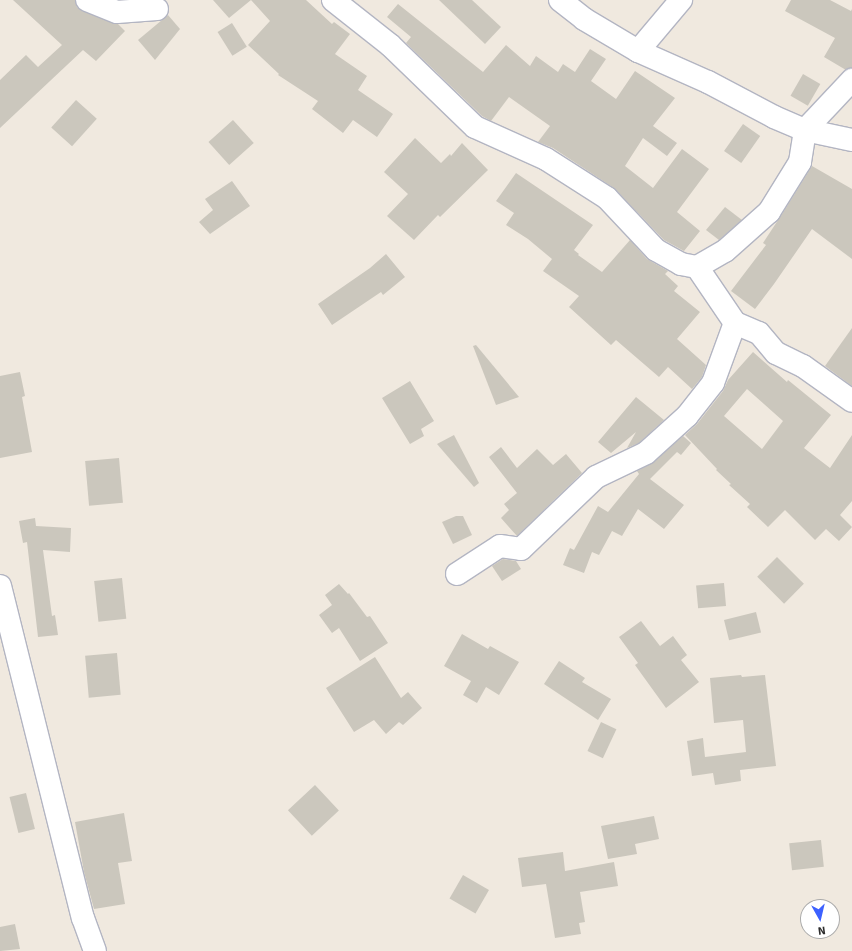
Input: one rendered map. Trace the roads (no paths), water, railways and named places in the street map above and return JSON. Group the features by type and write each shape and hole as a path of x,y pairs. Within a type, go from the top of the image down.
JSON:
{"street":[{"path":"87,0 116,12 157,9"},
{"path":"334,0 390,45 475,127 552,163 607,198 656,250 681,264 697,267 725,251 769,212 800,162 805,130 852,80"},
{"path":"560,0 584,19 638,51 708,82 774,117 805,130 852,140"},
{"path":"638,51 681,0"},
{"path":"697,267 735,323 760,333 776,353 803,366 852,401"},
{"path":"457,574 500,546 521,549 596,477 646,453 687,416 713,383 735,323"},
{"path":"1,598 83,918 95,951"}]}
